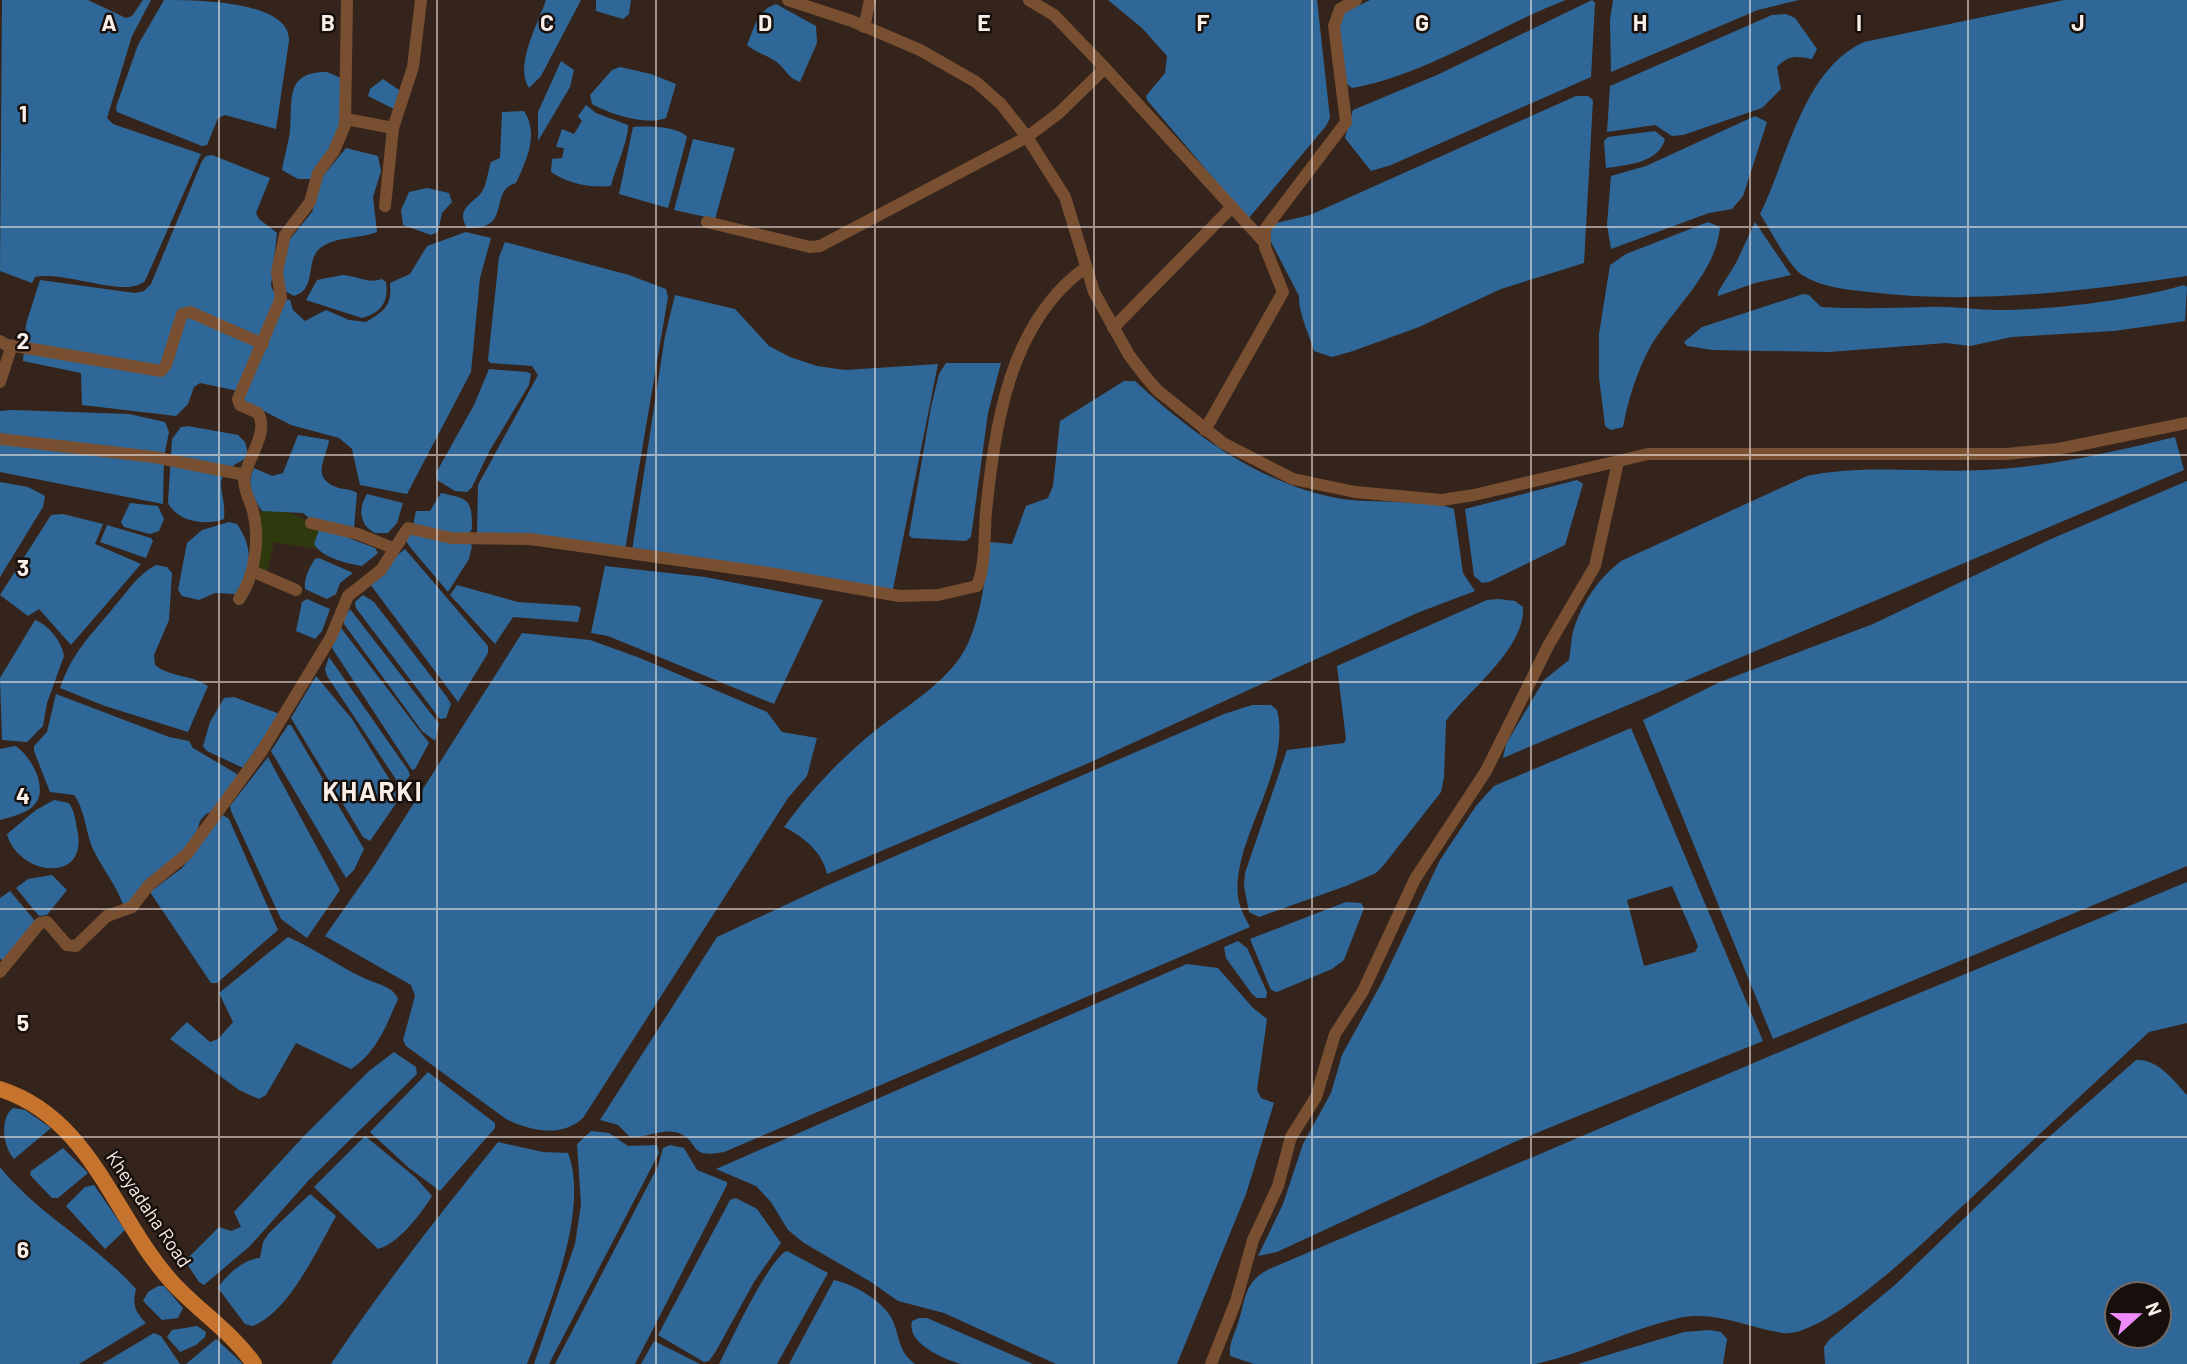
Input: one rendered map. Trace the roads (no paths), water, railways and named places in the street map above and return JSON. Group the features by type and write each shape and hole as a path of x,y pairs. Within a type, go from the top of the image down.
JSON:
{"main road":[{"name":"Kheyadaha Road","path":"0,1089 30,1103 71,1135 88,1154 169,1280 254,1364"}],"street":[{"path":"239,600 252,571 255,522 245,486 245,475 262,423 258,413 244,407 238,399 281,298 276,272 285,235 310,202 318,173 334,151 346,120 347,0"},
{"path":"384,206 393,128 413,67 421,0"},
{"path":"788,0 867,15 976,82 1001,104 1027,137 1065,197 1084,268 1129,355 1157,390 1205,430 1241,454 1303,482 1355,492 1458,499 1618,462 1672,453 1901,457 2006,454 2058,449 2187,423"},
{"path":"1029,0 1054,15 1263,241 1283,292 1205,430"},
{"path":"1263,241 1265,229 1346,122 1334,26 1340,9 1356,0"},
{"path":"707,222 810,247 820,246 1027,137 1059,113 1105,68"},
{"path":"346,120 393,128"},
{"path":"1113,328 1232,207"},
{"path":"0,972 40,923 47,922 67,945 76,946 107,916 132,907 149,885 181,861 262,751 331,636 348,596 381,569 404,530 411,528 451,538 530,539 775,574 899,596 938,594 974,588 979,580 995,432 1008,387 1028,335 1050,299 1064,283 1084,268"},
{"path":"4,343 161,371 166,365 182,314 190,312 263,344"},
{"path":"0,383 10,348 4,343"},
{"path":"0,439 154,457 245,475"},
{"path":"1211,1364 1236,1301 1253,1240 1278,1186 1292,1137 1316,1097 1335,1034 1363,991 1415,878 1486,771 1548,646 1595,566 1618,462"},
{"path":"311,523 358,534 393,548"},
{"path":"252,571 296,590"}],"water":[{"path":"2,0 88,0 126,18 132,16 143,0 151,0 132,36 107,118 113,124 201,154 145,281 136,286 109,286 48,276 35,277 32,283 0,271"},
{"path":"164,0 238,5 274,17 285,27 289,41 276,129 225,115 218,118 207,145 202,146 117,112 116,107 138,45"},
{"path":"546,0 581,0 541,76 529,88 525,79 526,56"},
{"path":"596,0 631,0 629,14 623,19 596,11"},
{"path":"1108,0 1317,0 1330,118 1248,219 1147,100 1146,96 1165,73 1167,56 1142,28"},
{"path":"1370,0 1566,0 1408,72 1352,88 1346,83 1337,22 1341,14"},
{"path":"1592,0 1595,3 1591,77 1391,165 1371,171 1345,138 1353,110 1437,75"},
{"path":"1613,0 1799,0 1758,10 1611,72 1610,20"},
{"path":"2064,0 2187,0 2187,276 2028,295 1948,297 1909,296 1834,287 1802,275 1785,255 1760,214 1811,94 1843,55 1864,42"},
{"path":"776,4 816,26 817,43 800,82 775,61 747,45 760,15"},
{"path":"1786,14 1795,18 1817,49 1812,59 1793,57 1777,67 1781,89 1762,108 1683,135 1672,136 1655,125 1607,132 1610,86 1772,15"},
{"path":"561,61 574,70 570,87 538,141 538,112"},
{"path":"620,67 651,74 676,84 666,118 639,120 608,112 592,104 590,95 612,70"},
{"path":"327,72 343,79 341,131 312,179 298,179 282,170 290,132 294,90 304,77"},
{"path":"383,79 402,92 396,110 368,96 370,89"},
{"path":"1576,96 1588,96 1593,100 1584,263 1501,289 1419,327 1353,351 1332,357 1314,351 1302,316 1299,296 1270,240 1272,224 1310,215"},
{"path":"586,105 596,113 628,125 611,186 580,184 551,172 552,159 562,158 564,148 556,147 562,129 574,134 582,121 578,116"},
{"path":"524,111 531,129 530,147 516,183 507,187 496,217 490,223 467,228 463,215 465,210 483,190 491,162 500,158 502,112"},
{"path":"1755,116 1767,122 1743,196 1732,209 1709,213 1611,249 1607,225 1611,176 1646,166"},
{"path":"633,127 669,129 687,137 668,208 619,194"},
{"path":"1655,131 1665,139 1656,153 1641,161 1606,168 1604,141 1608,137"},
{"path":"693,139 735,148 715,219 674,210"},
{"path":"346,148 378,156 381,171 373,197 377,232 323,246 314,258 306,286 294,296 285,291 281,262 286,244 312,212 323,176"},
{"path":"212,155 270,178 256,213 259,219 277,233 271,286 277,298 238,391 200,383 194,387 188,404 176,416 82,405 81,373 23,361 26,324 40,280 135,293 144,291 151,284 202,161 206,156"},
{"path":"427,188 449,193 452,202 442,213 438,232 431,235 403,225 401,210 409,192"},
{"path":"1708,222 1720,227 1710,261 1648,351 1633,388 1623,427 1611,430 1605,426 1599,377 1599,334 1610,265 1626,254"},
{"path":"1755,222 1791,275 1755,283 1718,296 1718,292 1736,263"},
{"path":"466,232 491,238 480,278 471,372 407,494 360,485 352,449 339,438 291,425 242,400 284,299 290,300 293,310 305,321 326,310 349,320 366,322 386,307 390,297 390,283 410,274 427,246"},
{"path":"505,242 629,275 666,289 668,297 625,550 477,534 478,485 538,375 532,366 490,363 488,360 499,257"},
{"path":"343,275 367,280 382,279 386,282 385,301 379,310 362,318 306,300 317,280"},
{"path":"2184,285 2187,287 2185,321 2114,331 2012,337 1970,346 1946,343 1829,352 1713,350 1687,346 1684,342 1702,327 1803,294 1809,295 1821,307 2019,310 2117,300"},
{"path":"675,295 735,309 769,346 817,366 845,370 938,364 892,594 632,551 665,336"},
{"path":"946,363 1001,363 988,413 971,537 966,541 912,538 909,535 931,407 939,374"},
{"path":"489,369 527,372 531,374 529,385 490,450 472,487 467,492 455,491 437,480 436,473 474,405"},
{"path":"1124,381 1135,381 1181,420 1230,455 1284,482 1342,499 1433,504 1454,509 1463,573 1475,591 1417,613 1091,762 827,874 821,859 811,846 784,827 838,764 876,730 933,687 953,667 973,631 984,585 990,542 1012,544 1026,506 1048,498 1053,486 1060,421"},
{"path":"0,411 129,414 165,422 169,432 164,457 163,504 0,472"},
{"path":"181,427 238,435 245,442 249,457 227,471 221,484 224,519 193,521 178,514 168,503 172,439"},
{"path":"298,435 329,440 322,472 328,483 357,493 354,529 310,519 303,513 262,511 258,506 250,485 254,468 272,476 283,473"},
{"path":"2175,437 2184,470 1503,758 1506,744 1544,680 1569,660 1574,628 1587,599 1621,561 1807,476 1851,470 1962,471 2032,466"},
{"path":"1577,480 1583,484 1565,545 1489,582 1482,583 1474,576 1465,509"},
{"path":"2187,481 2187,866 1773,1039 1643,720 1720,682 1873,624 2051,539"},
{"path":"0,482 28,487 45,496 43,507 0,577"},
{"path":"441,493 463,499 470,506 472,529 467,536 413,525 416,511 430,511"},
{"path":"367,494 403,503 397,523 388,533 375,533 363,521 361,510"},
{"path":"130,503 158,506 164,519 159,531 150,534 124,527 121,522"},
{"path":"63,514 103,524 95,544 141,564 71,645 39,609 28,616 0,595 51,515"},
{"path":"229,522 237,524 248,551 248,567 241,585 235,594 215,593 199,600 182,596 178,590 187,543 202,530"},
{"path":"107,525 151,538 153,541 146,558 100,542"},
{"path":"320,527 375,548 378,553 362,566 322,553 314,544"},
{"path":"408,534 470,543 472,546 469,559 448,592 410,547 406,541"},
{"path":"405,549 488,646 488,653 458,702 367,580"},
{"path":"319,558 353,573 340,583 336,594 327,599 305,589 309,570 315,559"},
{"path":"156,565 167,567 172,573 169,620 154,655 155,665 208,686 188,732 105,706 60,688 83,644 133,584"},
{"path":"605,566 705,577 823,600 774,704 608,636 591,633"},
{"path":"457,585 518,602 577,606 581,608 578,622 513,617 495,644 450,595"},
{"path":"363,595 374,602 447,697 451,704 446,718 440,719 356,608 355,602"},
{"path":"307,599 330,609 322,631 315,639 296,631 302,602"},
{"path":"1487,600 1515,601 1523,607 1515,638 1494,668 1446,721 1441,792 1383,866 1376,873 1346,886 1259,917 1249,912 1244,886 1245,873 1287,750 1344,743 1346,739 1337,666"},
{"path":"350,609 439,724 435,741 422,731 344,624 343,619"},
{"path":"35,620 54,635 64,656 47,703 43,726 27,742 2,740 0,678"},
{"path":"341,628 429,743 415,769 412,770 332,648"},
{"path":"522,633 590,640 640,658 767,712 782,732 817,738 807,776 788,798 583,1118 565,1128 546,1131 525,1127 506,1119 406,1046 403,1040 415,996 411,985 325,936 374,866"},
{"path":"329,657 408,770 410,775 401,787 327,676 325,669"},
{"path":"316,676 352,719 398,793 399,799 370,841 363,837 291,718"},
{"path":"56,694 169,737 189,741 193,748 237,774 240,779 218,809 206,814 200,821 196,834 184,853 124,907 92,846 78,801 74,795 50,792 34,751 34,746 47,732"},
{"path":"234,697 280,714 243,768 207,751 203,746 210,722 224,698"},
{"path":"1252,705 1271,705 1277,710 1279,733 1276,758 1242,857 1238,880 1239,902 1250,927 724,1152 712,1154 698,1151 688,1139 675,1132 630,1137 618,1125 600,1120 717,937 826,886 1224,714"},
{"path":"288,725 291,725 364,849 354,870 346,878 271,751"},
{"path":"1631,728 1763,1041 1512,1143 1277,1252 1258,1256 1283,1204 1303,1144 1331,1093 1342,1055 1382,982 1440,860 1476,806 1494,786","holes":["1672,886 1698,946 1695,952 1644,966 1627,900"]},
{"path":"15,746 26,756 36,772 39,797 28,810 0,820 0,749"},
{"path":"268,757 340,890 307,938 281,919 231,811 230,806"},
{"path":"54,800 69,803 71,806 78,847 73,859 63,866 37,866 24,859 7,834 36,810"},
{"path":"223,815 229,819 278,930 217,983 211,983 150,892 182,868"},
{"path":"52,875 67,890 47,915 39,916 16,888 28,879"},
{"path":"2187,882 2187,1023 2149,1032 1912,1253 1877,1283 1816,1324 1798,1332 1783,1333 1718,1318 1692,1316 1643,1328 1536,1364 1254,1364 1230,1356 1231,1343 1246,1293 1253,1281 1267,1270"},
{"path":"10,891 36,922 3,962 0,958 0,898"},
{"path":"1346,902 1361,903 1364,908 1344,960 1332,969 1277,992 1271,990 1250,939"},
{"path":"288,937 389,989 398,999 385,1029 368,1055 351,1069 296,1043 266,1095 259,1099 239,1090 170,1039 187,1022 210,1042 218,1039 233,1022 219,993"},
{"path":"1238,941 1247,948 1267,992 1266,998 1257,998 1252,994 1226,958 1224,947"},
{"path":"1187,964 1218,968 1253,1008 1267,1019 1257,1090 1261,1098 1274,1103 1246,1194 1177,1364 1056,1364 944,1313 898,1301 804,1243 788,1230 771,1202 756,1186 716,1169"},
{"path":"394,1052 416,1067 417,1074 309,1180 250,1246 204,1285 199,1282 185,1261 219,1227 231,1231 241,1227 234,1212 369,1071"},
{"path":"2136,1060 2144,1060 2159,1067 2187,1095 2187,1364 1825,1364 1824,1347 1829,1340 1896,1284 2041,1144"},
{"path":"428,1072 495,1123 495,1128 440,1191 409,1168 370,1132"},
{"path":"13,1108 25,1110 51,1128 14,1159 7,1147 4,1132 6,1118"},
{"path":"591,1131 609,1133 628,1146 657,1145 659,1153 549,1364 534,1364 575,1244 581,1204 577,1144"},
{"path":"365,1136 415,1177 432,1196 416,1219 394,1241 378,1249 314,1187"},
{"path":"498,1142 543,1152 568,1153 573,1176 574,1202 564,1259 527,1364 331,1364 391,1279"},
{"path":"670,1145 684,1148 697,1170 727,1182 727,1185 635,1364 555,1364 658,1166 663,1148"},
{"path":"63,1148 88,1173 58,1198 52,1198 30,1175 31,1171"},
{"path":"0,1167 32,1200 103,1257 136,1289 135,1308 146,1323 79,1364 0,1364"},
{"path":"94,1185 125,1230 105,1249 66,1206 85,1187"},
{"path":"310,1194 336,1216 290,1294 265,1319 252,1326 245,1324 218,1288 236,1268 260,1258 263,1242 269,1233"},
{"path":"736,1198 757,1209 781,1243 754,1282 716,1351 709,1361 704,1362 658,1335 730,1200"},
{"path":"787,1251 828,1273 777,1364 719,1364 760,1284 779,1257"},
{"path":"834,1280 851,1285 883,1307 893,1321 902,1349 915,1364 789,1364"},
{"path":"158,1286 164,1286 183,1308 178,1318 162,1320 143,1301 148,1292"},
{"path":"927,1318 1033,1364 961,1364 945,1358 928,1349 915,1336 912,1321"},
{"path":"197,1326 206,1332 205,1337 196,1345 180,1352 167,1337 172,1330"},
{"path":"1684,1332 1721,1332 1727,1339 1723,1364 1578,1364"},
{"path":"154,1333 161,1336 180,1364 102,1364"},
{"path":"216,1339 243,1364 186,1364"},
{"path":"654,1341 700,1364 641,1364"}],"district":[{"name":"KHARKI","path":"373,792"}]}
